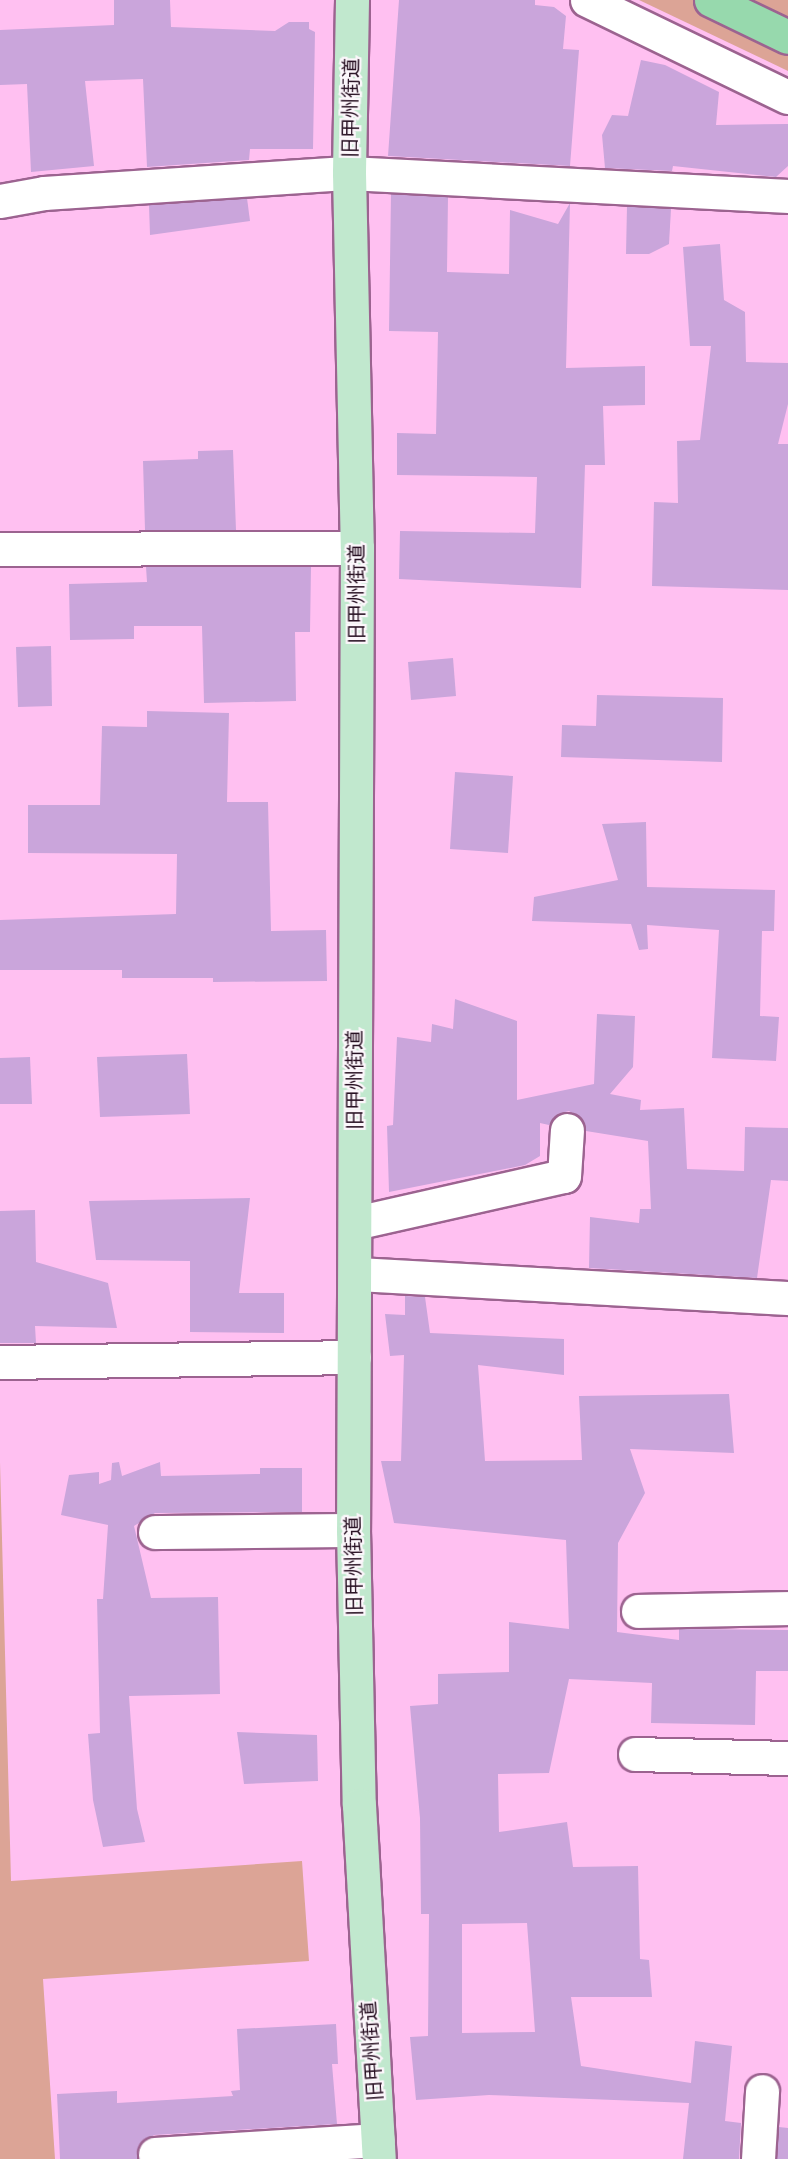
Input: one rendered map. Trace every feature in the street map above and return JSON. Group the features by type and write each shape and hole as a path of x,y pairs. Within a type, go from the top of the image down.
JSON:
{"highway":[{"path":"711,0 788,37"}],"main road":[{"name":"旧甲州街道","path":"352,0 349,173 357,548 356,1274 353,1530 359,1805 378,2150"}],"street":[{"path":"586,0 788,97"},
{"path":"0,201 44,193 349,173 788,196"},
{"path":"0,549 357,548"},
{"path":"355,1223 564,1176 567,1130"},
{"path":"356,1274 788,1298"},
{"path":"0,1362 354,1357"},
{"path":"155,1532 353,1530"},
{"path":"638,1611 788,1608"},
{"path":"635,1754 788,1758"},
{"path":"758,2159 762,2091"},
{"path":"155,2154 378,2150"}],"shaded area":[{"path":"639,0 788,0 788,71"},
{"path":"0,1462 11,1881 302,1861 309,1961 43,1979 55,2159 0,2159"}],"building":[{"path":"114,0 170,0 171,27 275,31 289,22 309,22 309,29 315,32 313,149 250,149 249,160 147,167 143,79 85,81 94,166 31,172 27,84 0,85 0,30 114,25"},
{"path":"399,0 535,0 535,5 554,7 566,16 563,49 579,50 570,166 388,156"},
{"path":"641,60 665,65 719,92 716,125 788,124 788,166 776,177 673,166 672,171 605,168 602,135 612,115 628,116"},
{"path":"391,194 448,197 447,272 509,274 510,210 558,224 570,203 566,368 645,366 645,405 603,406 605,465 585,465 581,588 399,579 400,531 535,533 537,477 397,475 397,433 436,434 438,332 389,331"},
{"path":"247,198 250,221 150,235 149,205"},
{"path":"627,206 671,209 669,244 649,254 626,254"},
{"path":"720,244 724,300 745,312 746,362 788,363 788,404 778,444 788,444 788,590 652,586 654,502 678,503 677,441 700,440 711,346 690,346 683,247"},
{"path":"233,450 236,530 145,530 143,461 198,459 198,451"},
{"path":"146,567 311,567 310,632 295,632 296,701 204,703 202,626 134,626 134,639 70,640 69,584 147,582"},
{"path":"51,646 52,706 18,707 16,647"},
{"path":"453,658 456,696 411,700 408,662"},
{"path":"597,695 723,698 722,762 561,757 562,725 596,726"},
{"path":"147,711 229,713 227,802 268,802 271,931 326,930 327,981 213,982 213,978 122,978 122,970 0,970 0,920 176,914 177,854 28,853 28,805 100,805 102,726 147,727"},
{"path":"455,772 513,776 508,853 450,849"},
{"path":"646,822 647,887 775,890 774,931 762,931 760,1016 779,1017 776,1061 712,1058 719,930 647,925 648,949 639,950 631,924 532,921 534,897 618,880 602,824"},
{"path":"455,999 517,1021 517,1100 594,1084 597,1014 635,1016 633,1067 610,1094 641,1100 640,1110 684,1108 687,1169 744,1171 745,1127 788,1128 788,1181 771,1180 757,1278 589,1268 590,1217 639,1223 640,1209 651,1209 648,1141 586,1131 583,1121 569,1111 558,1114 549,1125 540,1123 540,1156 525,1165 389,1192 387,1126 393,1125 397,1037 431,1042 432,1024 453,1029"},
{"path":"187,1054 190,1114 100,1117 97,1057"},
{"path":"30,1057 32,1104 0,1104 0,1058"},
{"path":"250,1198 239,1293 284,1293 284,1333 190,1332 190,1261 96,1260 89,1201"},
{"path":"35,1210 36,1262 108,1283 117,1328 35,1326 36,1343 0,1343 0,1211"},
{"path":"405,1296 425,1297 430,1333 564,1339 564,1375 478,1365 485,1461 582,1460 579,1396 729,1394 734,1453 630,1449 645,1493 618,1543 617,1632 679,1640 679,1629 788,1630 788,1671 756,1671 755,1725 651,1723 652,1683 569,1679 549,1773 498,1774 499,1832 567,1822 573,1867 638,1866 640,1959 649,1960 652,1997 571,1997 581,2066 691,2083 695,2041 732,2046 725,2121 741,2123 739,2159 683,2159 689,2103 489,2095 416,2100 410,2037 428,2036 429,1914 421,1914 420,1818 410,1706 438,1704 438,1674 509,1672 509,1622 569,1629 566,1540 394,1523 381,1461 401,1461 404,1355 390,1356 385,1314 405,1315","holes":["527,1923 535,2032 462,2033 462,1924"]},
{"path":"119,1462 122,1476 160,1462 161,1476 260,1474 260,1468 302,1468 302,1512 155,1513 134,1526 151,1598 218,1597 220,1694 129,1696 137,1809 145,1842 103,1847 93,1800 88,1734 100,1733 97,1599 103,1599 108,1525 61,1515 69,1475 99,1472 99,1484 111,1480 112,1463"},
{"path":"237,1732 317,1735 318,1781 244,1784"},
{"path":"336,2024 338,2064 332,2064 337,2124 154,2135 139,2145 137,2159 60,2159 57,2094 117,2091 117,2103 233,2096 231,2091 240,2090 237,2029"},
{"path":"779,2127 788,2128 788,2159 777,2159"}]}
